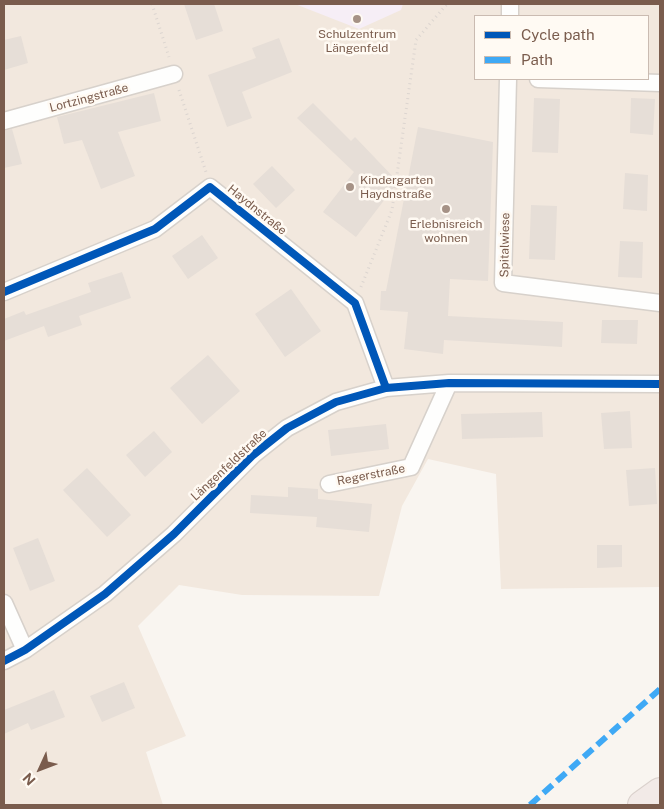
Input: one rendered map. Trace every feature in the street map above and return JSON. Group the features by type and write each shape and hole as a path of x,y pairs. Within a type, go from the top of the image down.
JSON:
{"highway":[{"path":"642,805 660,792"}],"street":[{"name":"Lortzingstraße","path":"4,121 174,74"},
{"name":"Spitalwiese","path":"508,80 503,283 660,303"},
{"path":"568,80 660,83"},
{"name":"Haydnstraße","path":"4,292 155,229 210,187 355,303"},
{"path":"355,303 386,388"},
{"name":"Längenfeldstraße","path":"4,662 25,650 105,594 174,534 253,455 287,428 336,402 386,388 448,383 660,384"},
{"name":"Regerstraße","path":"329,484 411,467 448,383"},
{"path":"4,603 25,650"}],"path":[{"path":"152,4 210,187"},
{"path":"355,303 392,210 416,40 447,4"}],"shaded area":[{"path":"4,4 660,4 660,587 501,589 496,474 428,459 402,506 379,596 242,595 179,585 138,626 186,736 146,752 163,805 4,805"},
{"name":"Schulzentrum Längenfeld","path":"295,4 403,4 401,10 359,29"}],"building":[{"path":"184,4 214,4 223,31 196,40"},
{"path":"21,36 28,63 4,70 4,40"},
{"path":"279,38 292,72 242,92 252,118 227,127 208,75 256,58 252,48"},
{"path":"154,93 161,121 118,132 135,176 101,189 82,140 64,144 57,117"},
{"path":"534,98 560,99 558,153 532,152"},
{"path":"631,98 655,99 653,135 630,133"},
{"name":"Kindergarten Haydnstraße","path":"313,103 351,141 355,137 398,182 356,237 323,212 354,172 297,118"},
{"name":"Erlebnisreich wohnen","path":"418,127 493,142 488,281 450,279 448,316 563,322 562,347 444,340 443,354 404,349 408,312 380,310 381,291 386,291"},
{"path":"12,129 22,164 4,168 4,131"},
{"path":"272,166 295,190 276,208 253,184"},
{"path":"625,173 648,175 647,211 623,209"},
{"path":"531,205 557,206 555,260 529,259"},
{"path":"202,235 218,258 188,279 172,256"},
{"path":"620,241 643,242 642,278 618,277"},
{"path":"122,272 131,298 79,316 82,325 48,337 44,326 4,341 4,319 24,311 26,315 91,292 88,283"},
{"path":"291,289 321,331 285,357 255,314"},
{"path":"602,320 638,320 637,344 601,343"},
{"path":"208,355 240,391 202,424 170,388"},
{"path":"630,411 632,448 604,449 601,413"},
{"path":"542,412 543,437 462,439 461,414"},
{"path":"386,424 389,449 331,456 328,430"},
{"path":"154,431 172,452 145,477 126,455"},
{"path":"87,468 131,515 107,537 63,490"},
{"path":"655,468 657,504 629,506 626,470"},
{"path":"288,487 318,489 318,499 372,504 369,532 316,527 317,517 250,513 251,495 288,497"},
{"path":"38,538 55,581 30,591 13,548"},
{"path":"597,545 622,545 622,567 597,568"},
{"path":"124,682 135,708 102,722 90,696"},
{"path":"54,690 65,717 31,730 28,723 4,734 4,710"}],"marked path":[{"path":"530,805 660,689"}],"cycle path":[{"path":"4,292 155,229 210,187 355,303 386,388"},
{"path":"4,661 25,650 105,594 174,534 253,455 287,428 336,402 386,388 449,383 660,384"}],"place":[{"name":"Schulzentrum Längenfeld","path":"357,19"},
{"name":"Kindergarten Haydnstraße","path":"350,187"},
{"name":"Erlebnisreich wohnen","path":"446,209"}]}
